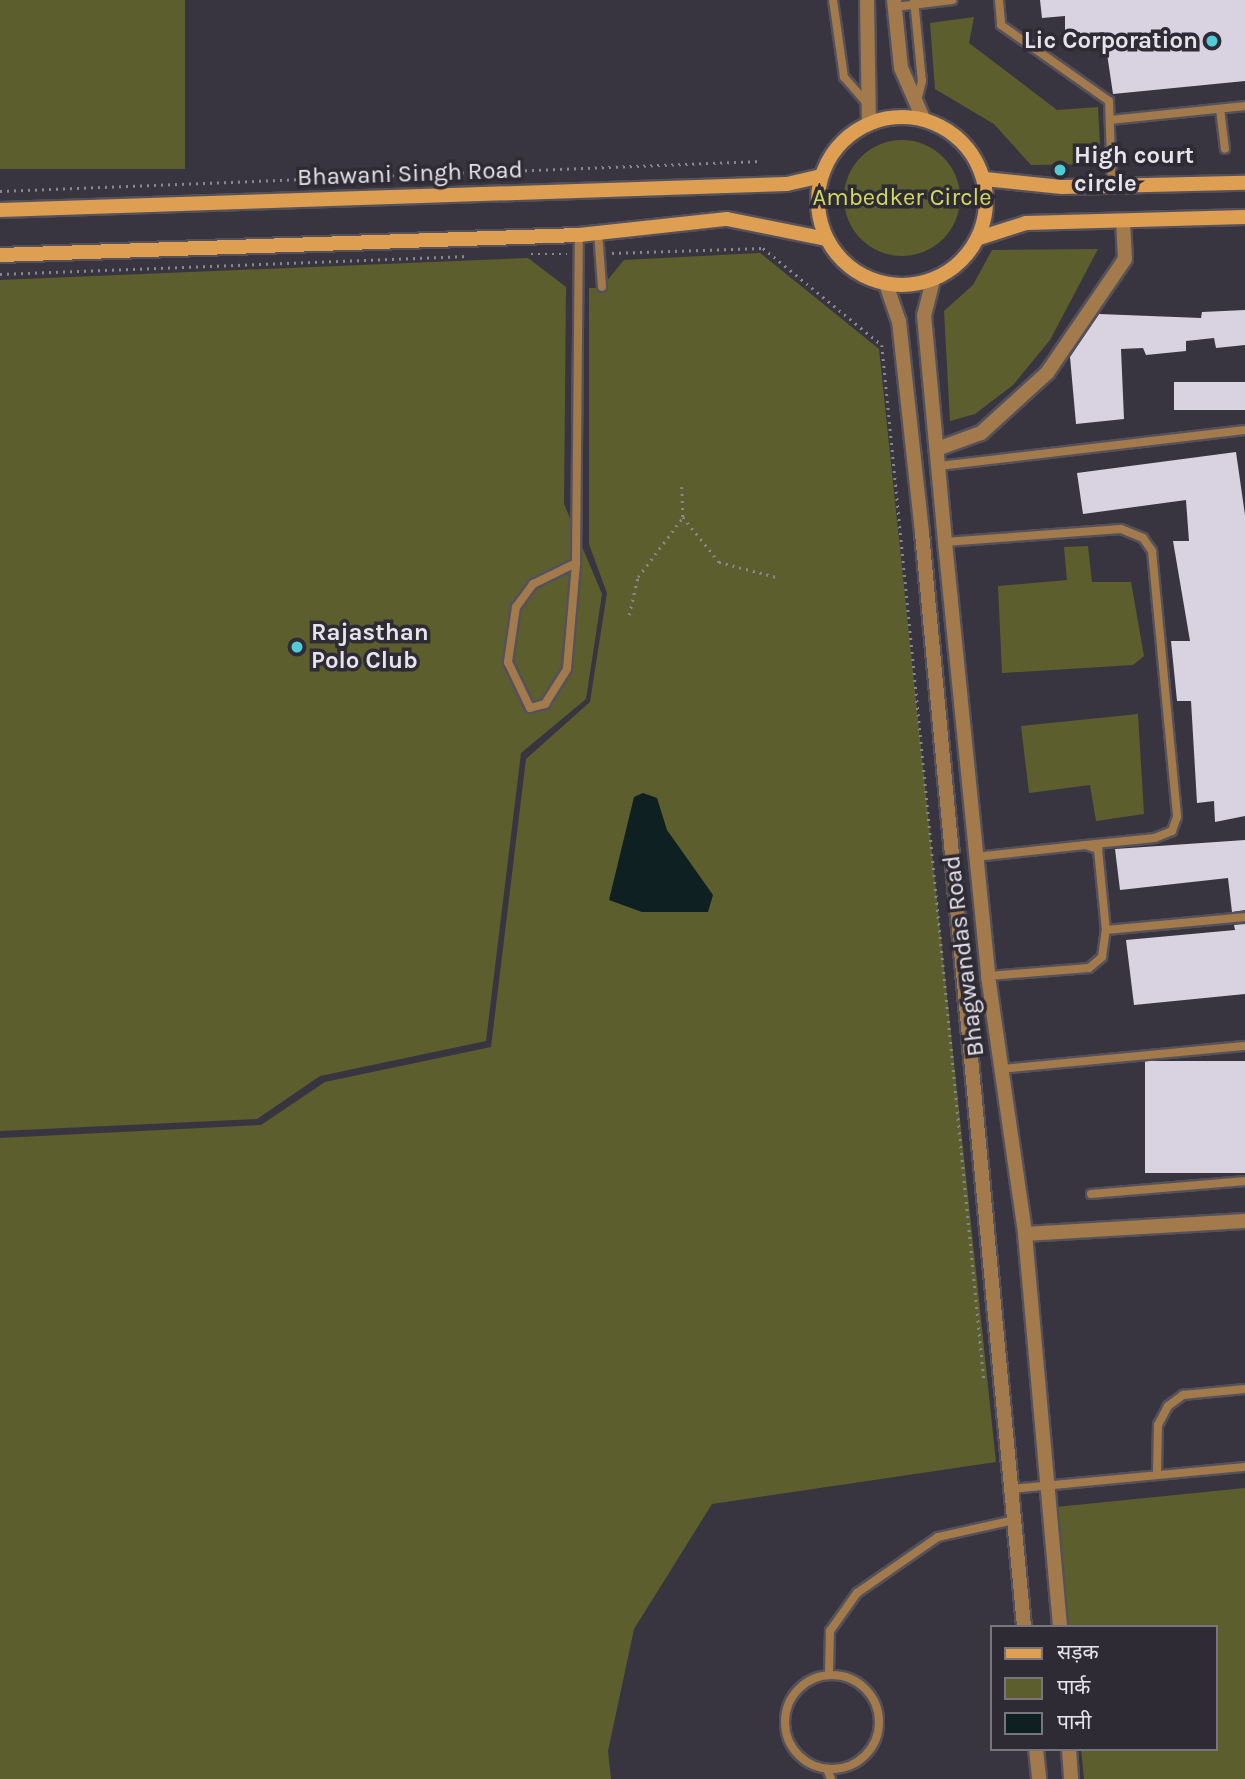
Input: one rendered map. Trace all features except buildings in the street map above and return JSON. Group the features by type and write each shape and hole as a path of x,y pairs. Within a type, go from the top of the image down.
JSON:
{"main road":[{"path":"920,112 962,141 985,179 987,210 979,238 952,269 933,280 886,284 860,274 827,239 817,198 821,176 845,138 869,123 920,112"},
{"name":"Bhawani Singh Road","path":"0,210 787,184 821,176"},
{"path":"985,179 1112,186 1245,183"},
{"path":"979,238 1026,223 1245,217"},
{"path":"0,255 579,235 727,219 827,239"}],"street":[{"path":"867,0 869,123"},
{"path":"895,4 901,68 920,112"},
{"path":"937,449 981,433 1046,373 1125,259 1123,221"},
{"name":"Bhagwandas Road","path":"933,280 924,315 945,542 988,976 1025,1234 1059,1625"},
{"name":"Bhagwandas Road","path":"886,284 899,321 922,533 1024,1625"},
{"path":"1025,1234 1245,1221"},
{"path":"1036,1751 1039,1779"},
{"path":"1069,1751 1071,1779"}],"lane":[{"path":"833,0 844,78 870,107"},
{"path":"895,4 953,0"},
{"path":"999,0 1001,25 1109,101 1112,186"},
{"path":"914,2 922,81 920,112"},
{"path":"1110,121 1245,106"},
{"path":"1220,109 1225,149"},
{"path":"598,232 602,287"},
{"path":"576,563 533,584 516,607 508,662 530,708 545,704 567,669 576,563 579,235"},
{"path":"939,466 1245,430"},
{"path":"945,542 1121,529 1143,538 1152,551 1177,817 1172,831 1155,838 975,857"},
{"path":"988,976 1089,968 1102,957 1106,930 1101,858 1085,845"},
{"path":"1106,930 1245,917"},
{"path":"1001,1069 1245,1046"},
{"path":"1091,1194 1245,1181"},
{"path":"1157,1473 1158,1426 1168,1406 1183,1395 1245,1389"},
{"path":"1011,1489 1049,1488 1157,1473 1245,1467"},
{"path":"829,1674 830,1631 857,1592 937,1538 1014,1520"},
{"path":"829,1674 844,1676 870,1692 880,1722 877,1738 858,1762 827,1769 799,1756 785,1728 796,1692 829,1674"},
{"path":"827,1769 831,1779"}],"path":[{"path":"0,191 761,161"},
{"path":"598,253 763,248 882,345 985,1387"},
{"path":"527,254 579,254"},
{"path":"0,274 471,256"},
{"path":"682,487 683,517 719,562 780,578"},
{"path":"629,615 638,577 683,517"}],"green space":[{"path":"0,0 185,0 185,169 0,169"},
{"path":"974,17 969,43 1057,110 1098,107 1101,164 1031,165 994,124 935,89 930,23"},
{"name":"Ambedker Circle","path":"902,140 924,144 943,157 956,176 960,198 956,220 943,239 924,252 902,256 880,252 861,239 848,220 844,198 848,176 861,157 880,144"},
{"path":"1098,249 1050,340 1013,385 975,414 950,421 944,311 973,285 992,250"},
{"path":"760,253 879,349 996,1462 712,1504 634,1629 608,1751 611,1779 0,1779 0,1138 261,1125 325,1082 491,1047 526,759 590,702 607,593 589,544 589,288 601,288 624,260"},
{"name":"Rajasthan Polo Club","path":"528,258 566,287 564,504 602,594 586,699 521,753 486,1041 320,1076 257,1119 0,1131 0,280"},
{"path":"1088,546 1092,582 1131,582 1144,656 1133,665 1002,673 998,586 1067,580 1064,547"},
{"path":"1138,714 1144,814 1096,821 1090,785 1029,793 1021,726"},
{"path":"1245,1488 1245,1779 1084,1779 1081,1751 1217,1751 1217,1625 1068,1625 1056,1507"}],"water":[{"path":"643,793 657,798 667,830 713,895 708,912 642,912 609,900 634,797"}],"place":[{"name":"Lic Corporation","path":"1212,41"},
{"name":"High court circle","path":"1060,170"},
{"name":"Rajasthan Polo Club","path":"297,647"}]}
